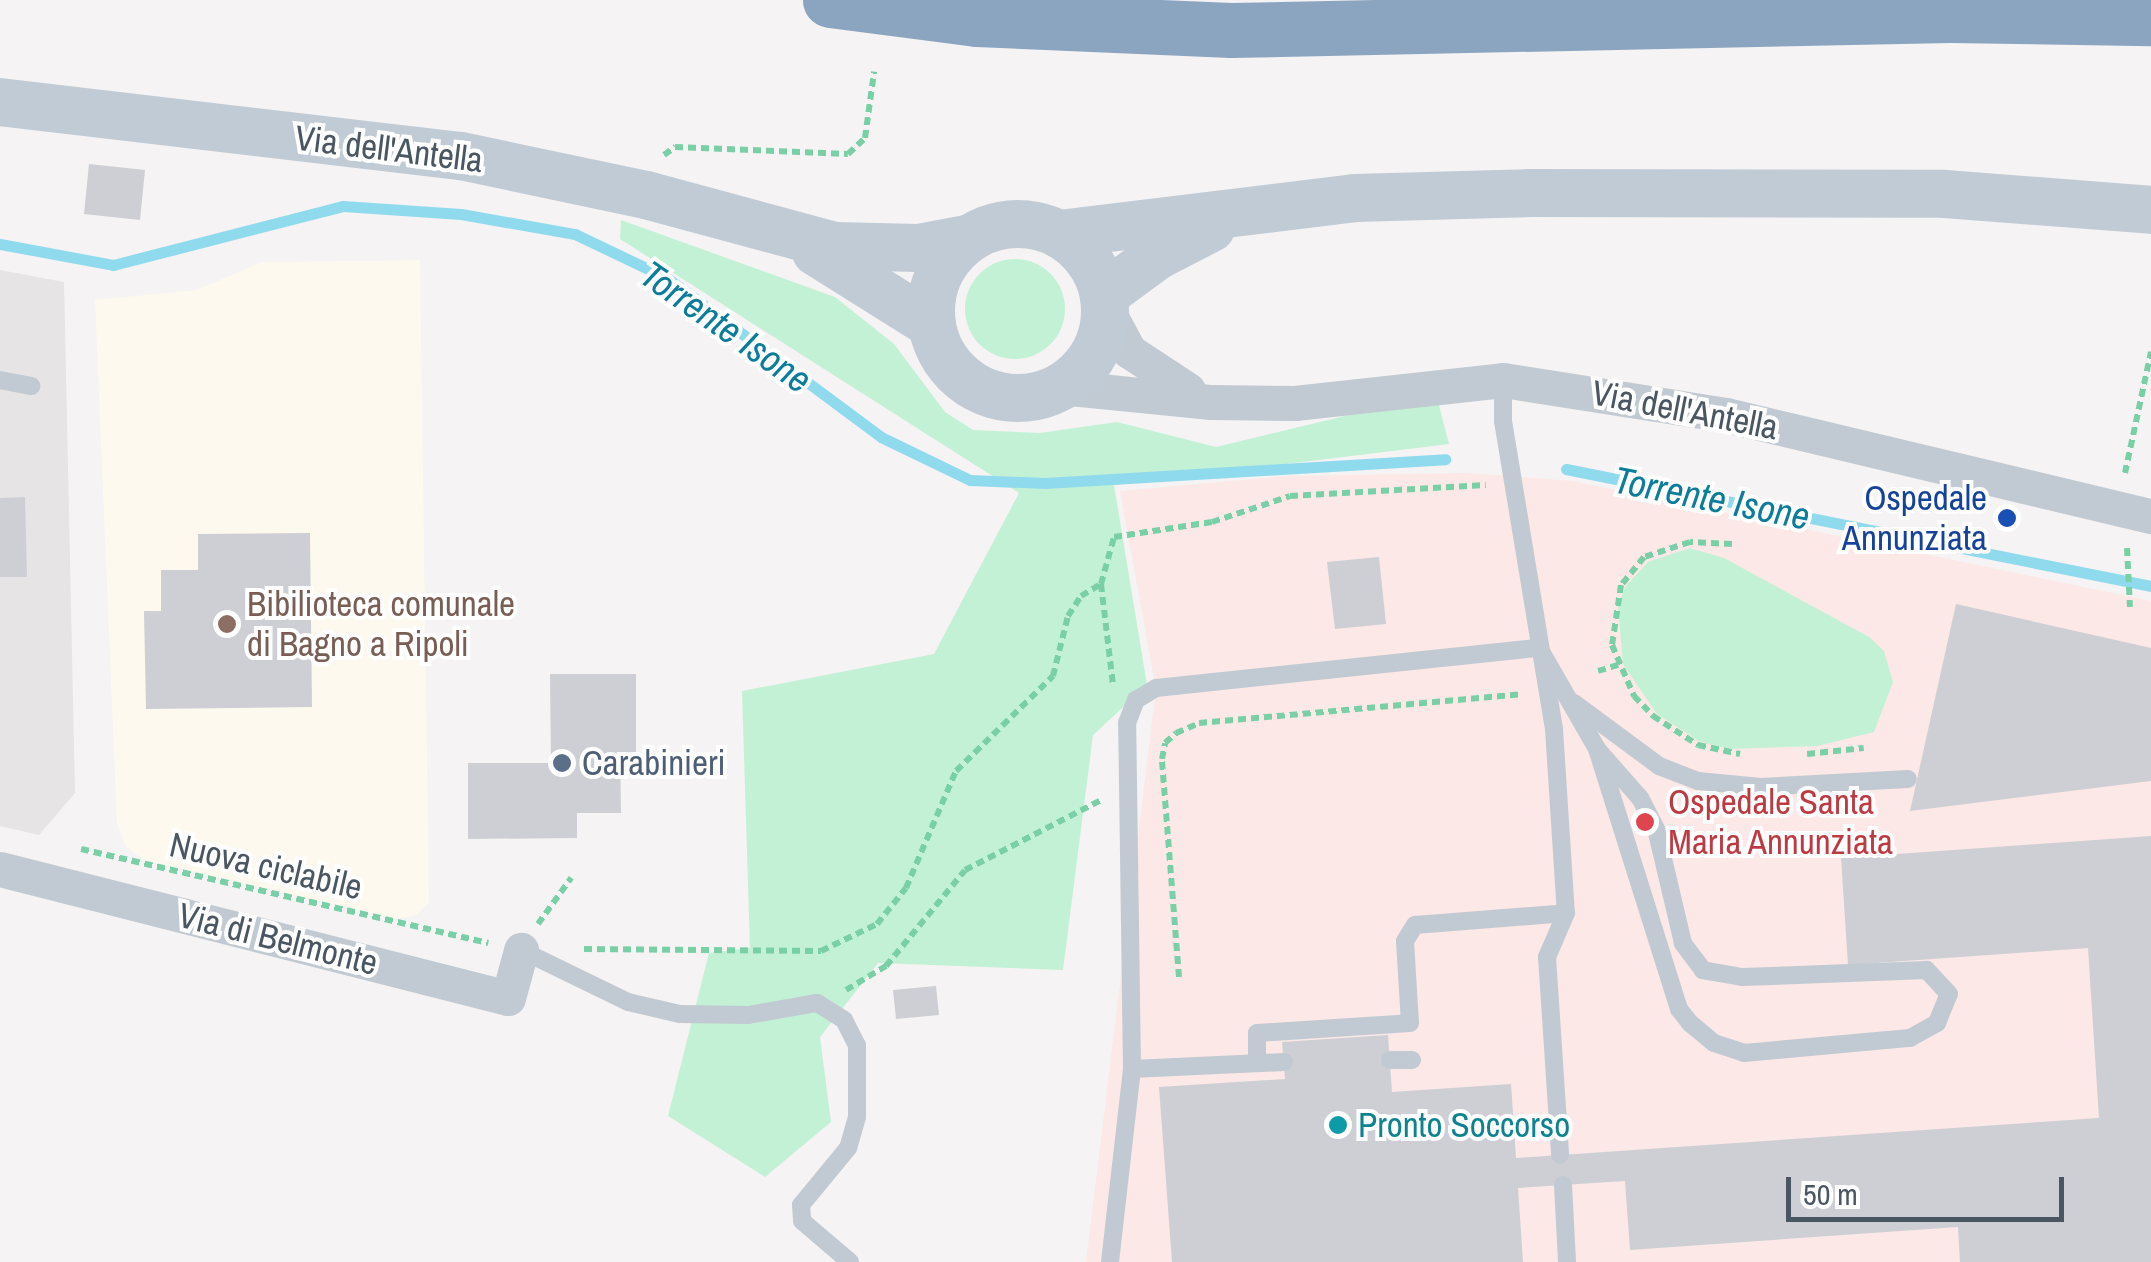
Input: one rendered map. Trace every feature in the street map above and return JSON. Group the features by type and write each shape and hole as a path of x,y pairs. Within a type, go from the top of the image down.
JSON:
{"highway":[{"path":"830,0 977,19 1232,30 1930,15 2151,18"}],"street":[{"name":"Via dell'Antella","path":"0,102 461,156 646,194 772,232 881,250 968,239 1013,224 1059,234 1084,253 1104,300 1143,365 1211,402"},
{"path":"1059,234 1374,197 1754,192 1945,194 2151,210"},
{"path":"1060,387 1094,353 1104,300 1193,235 1266,208"},
{"name":"Via dell'Antella","path":"772,232 868,280 931,324 947,362 979,389 1020,398 1060,387 1211,402 1295,403 1503,380 1726,415 2151,516"},
{"path":"931,324 937,277 968,239"},
{"name":"Via di Belmonte","path":"0,869 508,998 520,950"}],"lane":[{"path":"0,380 31,386"},
{"path":"1503,380 1512,483 1554,729 1566,913 1547,957 1560,1155"},
{"path":"1539,648 1597,749 1640,798 1656,829 1683,943 1702,970 1742,976 1926,970 1948,994 1938,1024 1910,1038 1744,1052 1714,1043 1679,1009 1597,749"},
{"path":"1110,1262 1132,1069 1127,723 1136,700 1156,688 1539,648"},
{"path":"1566,696 1629,747 1698,780 1761,787 1908,779"},
{"path":"1258,1063 1257,1034 1410,1023 1405,941 1415,925 1566,913"},
{"path":"520,950 628,1002 680,1014 748,1015 817,1003 844,1020 857,1045 857,1118 848,1148 806,1192 802,1221 850,1262"},
{"path":"1390,1060 1412,1060"},
{"path":"1132,1069 1284,1062"},
{"path":"1563,1185 1567,1262"}],"path":[{"path":"656,162 675,147 848,154 865,138 874,72"},
{"path":"2124,482 2151,352"},
{"path":"1127,723 1114,693 1102,584 1110,546 1123,533 1212,522 1290,496 1512,483"},
{"path":"1732,544 1664,546 1631,570 1614,605 1618,665 1634,696 1675,734 1758,756"},
{"path":"2127,548 2130,607"},
{"name":"Nuova ciclabile","path":"77,848 520,950 821,950 853,940 877,924 906,888 956,771 1040,695 1052,676 1068,616 1081,596 1102,584"},
{"path":"1598,671 1618,665"},
{"path":"1179,977 1162,759 1165,744 1176,733 1199,723 1523,694"},
{"path":"1794,755 1864,748"},
{"path":"817,1003 886,966 965,870 1109,796"},
{"path":"520,950 571,878"}],"shaded area":[{"path":"420,260 429,902 417,915 396,919 144,860 126,847 117,824 95,300 197,290 262,262"},
{"path":"0,270 64,282 75,793 39,835 0,826"},
{"name":"Ospedale Santa Maria Annunziata","path":"1467,473 1573,481 2151,601 2151,1262 1086,1262 1156,689 1120,491 1287,476"}],"green space":[{"path":"621,220 835,297 894,344 945,412 973,430 1040,433 1117,422 1216,447 1436,394 1449,444 1114,485 1147,685 1093,735 1063,970 878,963 820,1037 831,1122 765,1177 668,1116 709,953 750,948 742,691 934,654 1019,493 620,239"},
{"path":"1015,259 1034,263 1051,273 1061,290 1065,309 1061,328 1051,345 1034,355 1015,359 996,355 979,345 969,328 965,309 969,290 979,273 996,263"},
{"path":"1690,548 1724,558 1869,637 1884,651 1893,682 1874,732 1817,746 1729,749 1699,741 1657,714 1623,664 1618,607 1625,587 1648,562"}],"building":[{"path":"89,164 145,170 140,220 84,214"},
{"path":"25,497 27,577 0,577 0,498"},
{"path":"310,533 312,707 146,709 144,611 161,611 161,570 198,570 198,534"},
{"path":"1379,557 1386,624 1335,629 1327,562"},
{"path":"1956,604 2151,648 2151,781 1910,811"},
{"path":"550,674 636,674 636,752 620,752 621,813 577,813 577,838 468,839 468,763 551,763"},
{"path":"2151,836 2151,1262 1960,1262 1958,1227 1630,1250 1625,1181 1518,1188 1523,1262 1172,1262 1159,1087 1285,1079 1282,1042 1388,1035 1392,1092 1511,1084 1516,1158 2099,1118 2088,948 1848,965 1841,858"},
{"path":"936,986 939,1015 896,1019 893,990"}],"waterway":[{"name":"Torrente Isone","path":"0,244 113,265 343,206 461,214 575,234 667,278 881,437 970,480 1045,483 1445,459"},
{"name":"Torrente Isone","path":"1566,469 2151,586"}],"place":[{"name":"Ospedale Annunziata","path":"2007,518"},
{"name":"Bibilioteca comunale di Bagno a Ripoli","path":"227,624"},
{"name":"Carabinieri","path":"562,763"},
{"name":"Ospedale Santa Maria Annunziata","path":"1645,822"},
{"name":"Pronto Soccorso","path":"1338,1125"}]}
